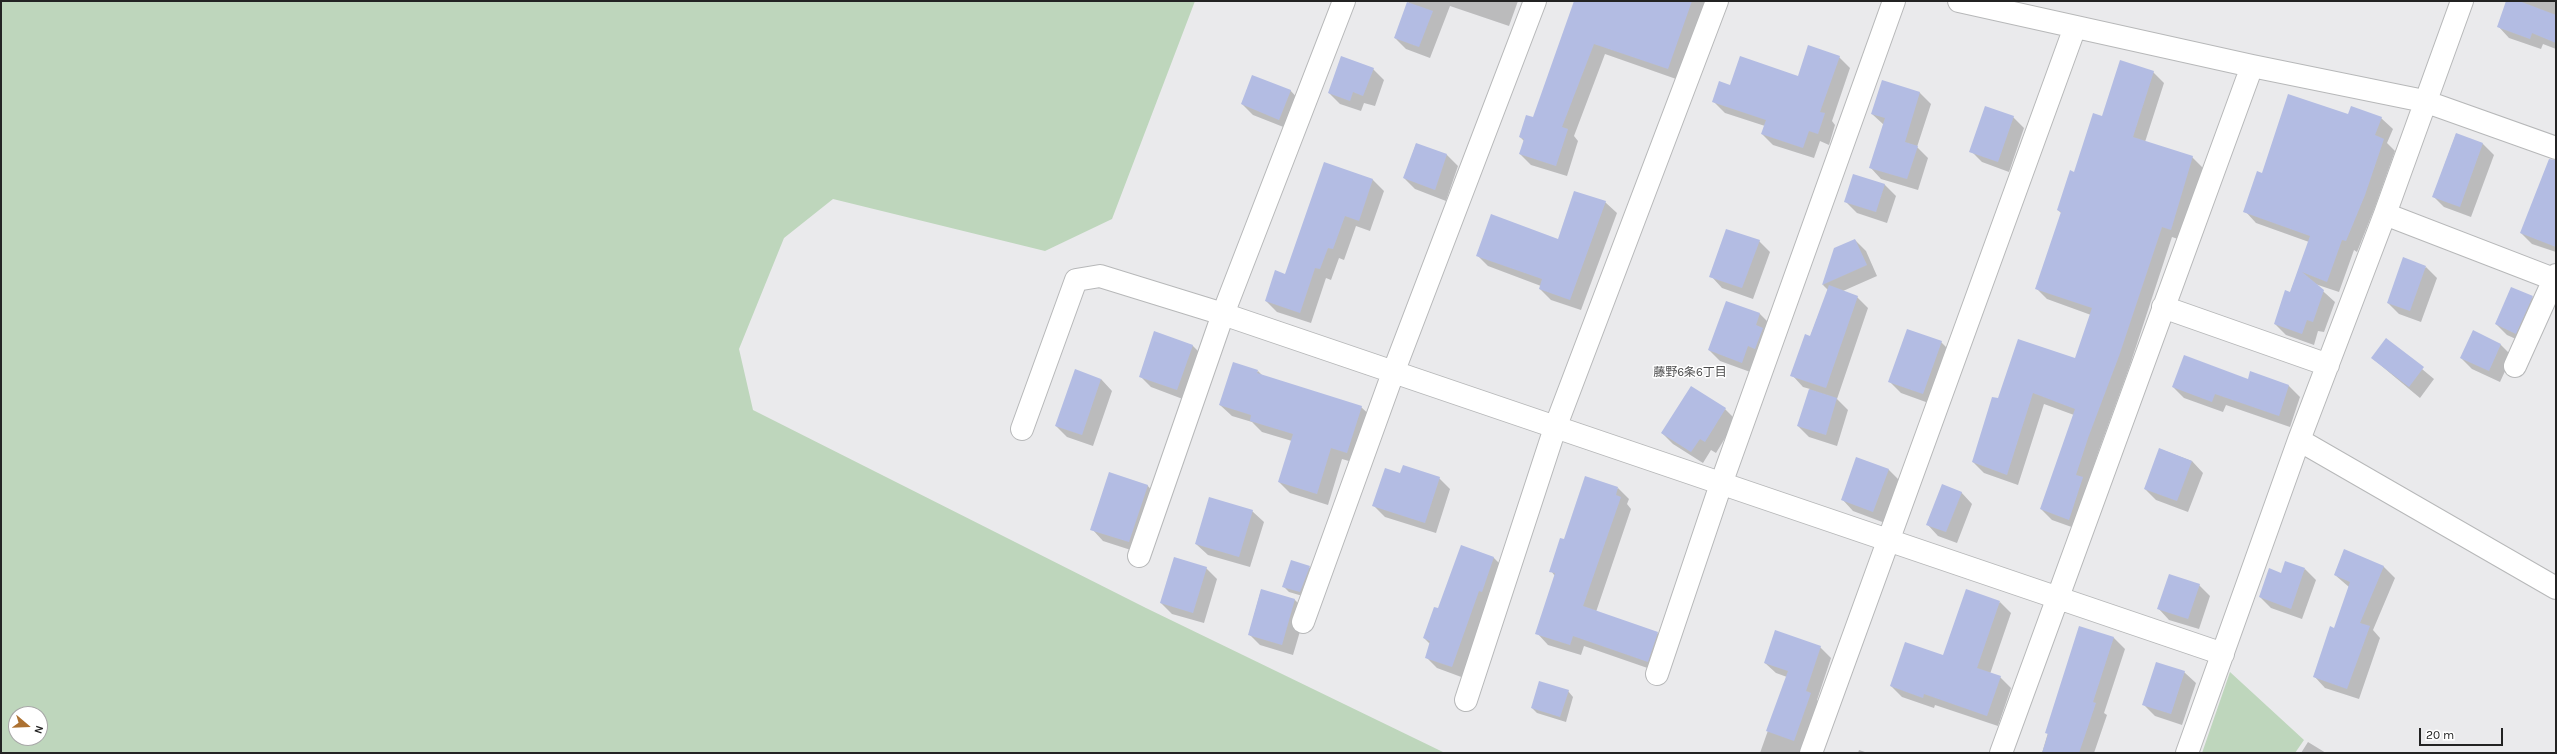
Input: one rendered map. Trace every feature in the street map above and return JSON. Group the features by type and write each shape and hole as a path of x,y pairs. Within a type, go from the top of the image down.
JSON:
{"street":[{"path":"1140,556 1223,314 1344,1"},
{"path":"1303,622 1393,373 1535,1"},
{"path":"1466,700 1555,428 1717,1"},
{"path":"1657,674 1721,484 1894,1"},
{"path":"1958,1 2252,66 2424,101 2556,148"},
{"path":"2187,753 2299,440 2385,214 2424,101 2462,1"},
{"path":"1811,753 2075,27"},
{"path":"2001,753 2056,597 2252,66"},
{"path":"2385,214 2555,278 2515,366"},
{"path":"1022,429 1076,280 1100,276 1223,314 2223,654"},
{"path":"2163,307 2328,365"},
{"path":"2299,440 2556,588"}],"green space":[{"path":"1,1 1195,1 1112,219 1045,251 833,199 784,238 739,349 753,410 1146,608 1445,753 1,753"},
{"path":"2230,672 2304,740 2295,753 2202,753"}],"building":[{"path":"1574,1 1692,1 1668,69 1594,44 1562,127 1568,129 1556,166 1519,154 1524,139 1519,137 1526,115 1533,117"},
{"path":"2506,1 2519,1 2556,15 2556,43 2532,33 2530,39 2497,27"},
{"path":"1407,2 1433,11 1419,47 1394,38"},
{"path":"1808,45 1840,56 1820,112 1825,113 1818,134 1809,131 1803,148 1761,134 1766,120 1712,102 1719,81 1730,85 1740,56 1798,76"},
{"path":"1341,56 1374,68 1363,96 1353,92 1350,101 1328,93"},
{"path":"2120,60 2154,71 2133,137 2193,156 2171,230 2162,227 2119,356 2088,438 2076,475 2083,477 2069,520 2040,509 2075,409 2033,393 2007,475 1972,462 1992,397 1998,398 2018,339 2075,358 2092,308 2035,289 2061,212 2057,210 2070,170 2074,172 2093,113 2102,116"},
{"path":"1252,75 1291,90 1279,120 1241,104"},
{"path":"1882,80 1920,92 1905,142 1918,146 1907,179 1869,168 1885,118 1871,114"},
{"path":"2288,94 2348,114 2351,106 2382,117 2375,135 2384,139 2365,195 2346,241 2342,240 2327,282 2302,272 2324,290 2313,322 2307,320 2302,334 2274,324 2285,290 2290,292 2310,236 2243,212 2257,171 2262,173"},
{"path":"1985,106 2014,116 1998,162 1969,152"},
{"path":"2456,133 2483,143 2460,207 2432,197"},
{"path":"1416,143 1447,154 1435,190 1403,178"},
{"path":"2549,159 2556,160 2556,247 2520,233"},
{"path":"1324,162 1373,179 1359,221 1345,216 1333,249 1328,248 1320,269 1315,268 1300,313 1265,301 1275,270 1285,274"},
{"path":"1853,174 1885,184 1876,212 1844,202"},
{"path":"1574,191 1606,201 1570,300 1539,289 1542,279 1476,256 1491,214 1558,239"},
{"path":"1726,229 1760,240 1742,288 1709,277"},
{"path":"1855,239 1867,265 1822,285 1834,248"},
{"path":"2403,257 2426,266 2410,311 2387,303"},
{"path":"1829,285 1858,296 1826,388 1790,376 1805,334 1810,336"},
{"path":"2511,287 2533,296 2516,334 2495,324"},
{"path":"1726,301 1760,313 1756,325 1763,328 1755,349 1748,346 1742,363 1708,350"},
{"path":"1907,329 1942,341 1923,394 1888,382"},
{"path":"2473,330 2501,344 2489,371 2460,358"},
{"path":"1154,331 1193,345 1177,390 1139,377"},
{"path":"2386,338 2424,367 2409,387 2371,358"},
{"path":"2184,355 2248,379 2250,371 2289,385 2279,416 2215,394 2212,402 2172,387"},
{"path":"1233,362 1258,370 1257,373 1362,406 1347,453 1331,448 1317,494 1278,482 1293,434 1250,421 1251,415 1219,405"},
{"path":"1075,369 1101,379 1082,435 1055,426"},
{"path":"1691,386 1726,408 1705,442 1700,439 1691,452 1661,433"},
{"path":"1809,389 1837,398 1826,435 1797,426"},
{"path":"2159,448 2192,461 2177,501 2144,489"},
{"path":"1856,457 1889,469 1873,512 1841,500"},
{"path":"1403,465 1440,477 1425,523 1372,506 1385,468 1400,473"},
{"path":"1109,472 1148,485 1129,542 1090,530"},
{"path":"1585,476 1618,487 1616,495 1621,497 1583,606 1658,632 1648,662 1573,636 1570,645 1535,634 1555,573 1549,572 1560,538 1564,539"},
{"path":"1942,484 1962,492 1946,532 1926,525"},
{"path":"1209,497 1253,510 1239,557 1195,544"},
{"path":"1461,545 1494,557 1482,592 1479,591 1452,667 1425,658 1430,641 1423,638 1434,607 1438,608"},
{"path":"2344,549 2384,566 2360,623 2370,626 2347,689 2313,677 2330,626 2334,628 2350,582 2334,575"},
{"path":"1174,557 1207,567 1193,613 1160,603"},
{"path":"1291,560 1310,566 1300,592 1282,587"},
{"path":"2285,561 2305,568 2291,609 2259,597 2269,568 2281,573"},
{"path":"2169,574 2200,584 2188,619 2157,609"},
{"path":"1261,589 1295,599 1282,645 1248,635"},
{"path":"1966,589 2000,601 1977,668 2001,676 1987,716 1924,694 1923,698 1890,686 1905,642 1943,655"},
{"path":"2079,626 2114,637 2093,702 2096,703 2079,753 2042,753 2048,734 2045,733"},
{"path":"1775,630 1821,646 1806,691 1811,693 1794,741 1766,731 1788,671 1764,663"},
{"path":"2156,662 2185,671 2171,714 2142,705"},
{"path":"1539,681 1569,690 1560,717 1531,708"}],"district":[{"name":"藤野6条6丁目","path":"1690,373"}]}
